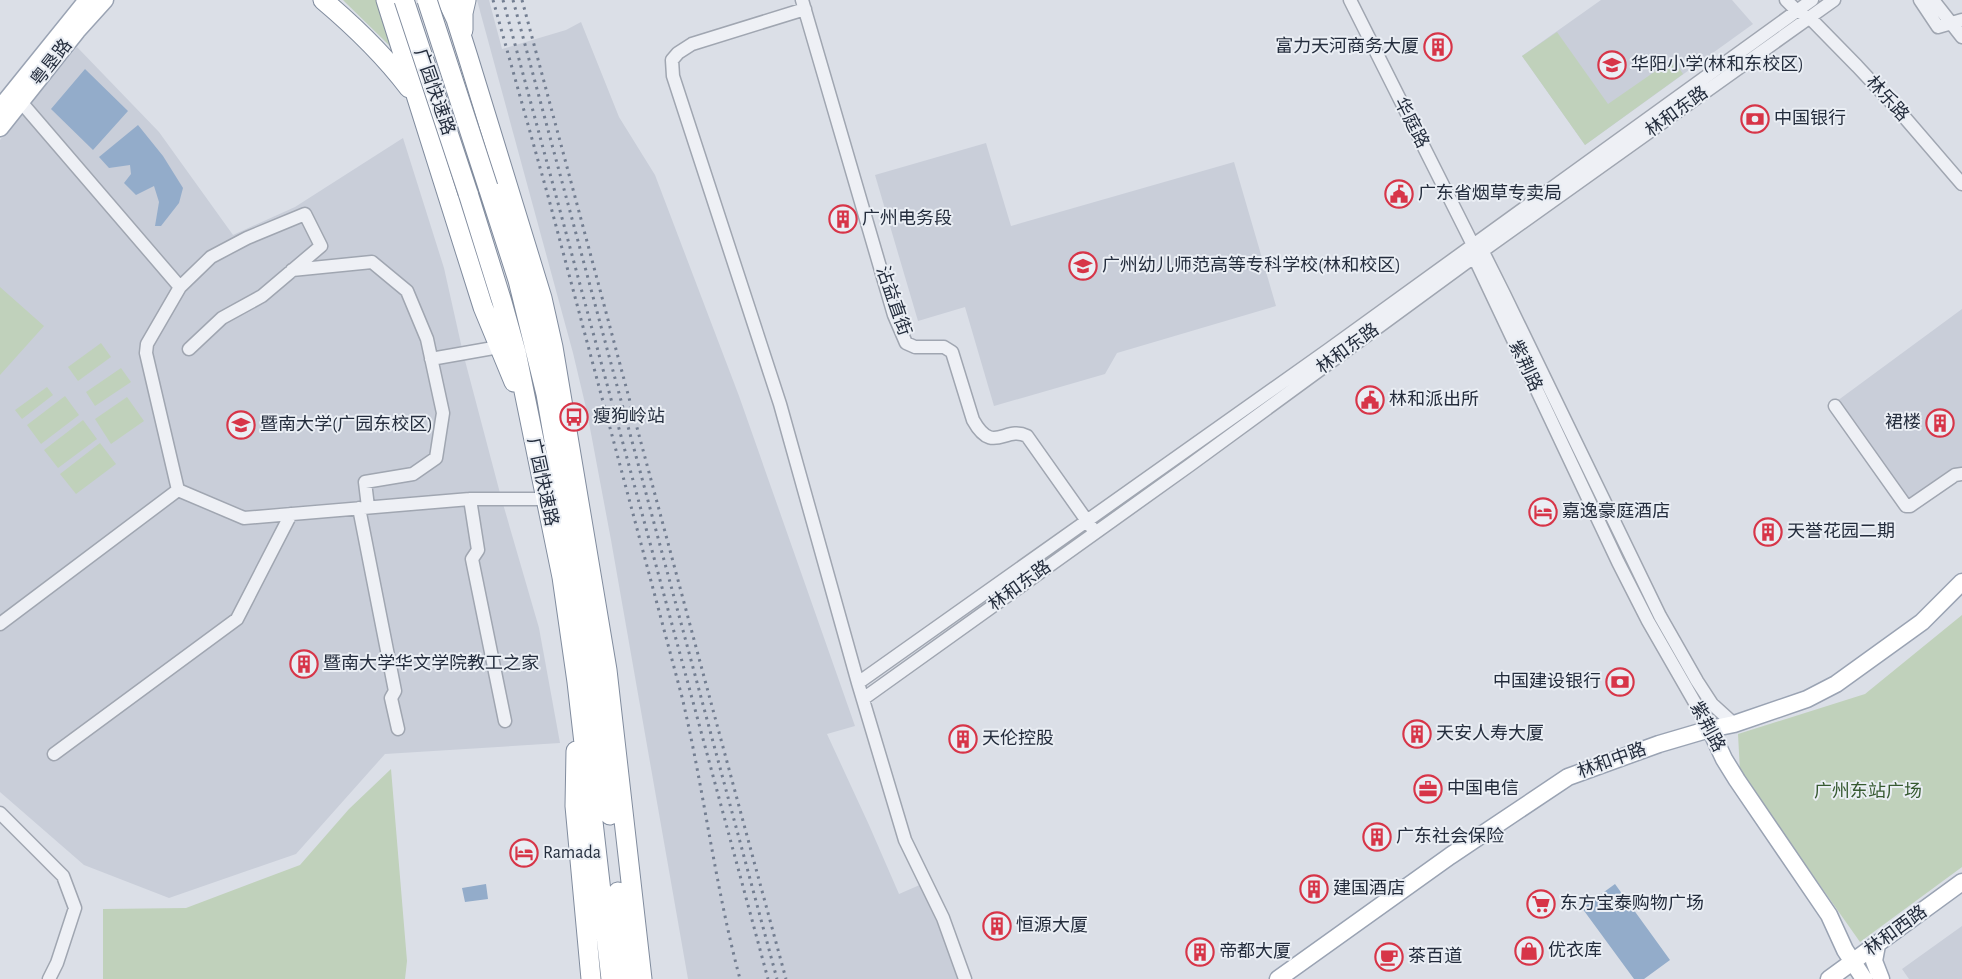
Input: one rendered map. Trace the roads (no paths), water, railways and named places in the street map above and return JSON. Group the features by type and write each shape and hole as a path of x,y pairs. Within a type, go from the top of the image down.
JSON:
{"highway":[{"path":"323,0 382,55 416,98"},
{"path":"386,0 483,307 529,417"},
{"name":"广园快速路","path":"404,0 468,193 516,352 562,577 580,718 615,939 627,979"},
{"name":"广园快速路","path":"427,0 518,280 536,348 560,472 591,656 615,939 611,979"},
{"path":"447,0 456,19 464,44 542,298 562,399 602,635 618,759 625,843 642,979"},
{"path":"464,44 463,13 466,0"},
{"path":"404,56 412,41 419,34 433,30 445,31 464,44"},
{"path":"560,472 602,635"},
{"path":"580,718 574,764 575,806 591,979"}],"main road":[{"name":"粤垦路","path":"0,108 87,0"},
{"name":"粤垦路","path":"0,128 77,31 105,0"},
{"name":"林和中路","path":"1278,979 1450,856 1568,777 1659,744 1734,724 1807,699 1836,684 1922,622 1962,582"},
{"name":"紫荆路","path":"1710,729 1724,759 1832,920 1852,962 1864,979"},
{"name":"林和西路","path":"1829,979 1962,882"},
{"path":"1876,945 1874,960 1881,979"}],"street":[{"path":"71,20 75,0"},
{"name":"华庭路","path":"1350,0 1477,251"},
{"name":"林乐路","path":"1786,0 1805,7 1962,184"},
{"name":"林和东路","path":"863,699 1095,532 1805,7 1834,0"},
{"path":"1920,0 1938,27 1962,20"},
{"path":"1933,0 1962,37"},
{"path":"804,4 692,44 678,53 672,60 673,76 780,404 858,683 905,840 943,918 965,979"},
{"name":"沾益直街","path":"804,4 894,315 906,343 915,347 944,346 952,352 973,420 978,429 986,436 998,439 1022,433 1026,436 1095,532"},
{"path":"21,102 180,287"},
{"path":"178,490 146,353 147,344 180,287 210,257 247,238 305,214 321,246 262,296 222,318 190,349"},
{"name":"林和东路","path":"858,683 1477,251"},
{"name":"紫荆路","path":"1477,251 1660,616 1712,704 1734,724"},
{"name":"紫荆路","path":"1477,251 1618,562 1648,621 1710,729"},
{"path":"292,270 372,262 407,291 427,339 442,413 436,458 413,474 365,482 363,507 395,691 391,698 398,729"},
{"path":"431,359 499,347"},
{"path":"1835,406 1906,506 1910,506 1956,475 1962,474"},
{"path":"178,490 244,518 470,498 546,499"},
{"path":"0,624 178,490"},
{"path":"470,498 478,550 472,559 505,721"},
{"path":"54,754 237,620 291,514"},
{"path":"0,813 63,876 75,908 57,963 49,979"}],"water":[{"path":"85,69 128,111 93,150 51,109"},
{"path":"138,125 163,156 183,188 179,203 161,226 155,226 159,202 154,186 136,195 124,183 131,174 130,165 109,168 99,157"},
{"path":"486,884 488,899 465,902 462,888"},
{"path":"1615,884 1670,960 1644,979 1634,979 1582,908"}],"railway":[{"path":"493,0 548,196 682,697 723,909 740,979"},
{"path":"503,0 768,979"},
{"path":"513,0 777,979"},
{"path":"522,0 786,979"}],"place":[{"name":"富力天河商务大厦","path":"1438,47"},
{"name":"华阳小学(林和东校区)","path":"1612,65"},
{"name":"中国银行","path":"1755,119"},
{"name":"广东省烟草专卖局","path":"1399,194"},
{"name":"广州电务段","path":"843,219"},
{"name":"广州幼儿师范高等专科学校(林和校区)","path":"1083,266"},
{"name":"林和派出所","path":"1370,400"},
{"name":"瘦狗岭站","path":"574,417"},
{"name":"裙楼","path":"1940,423"},
{"name":"暨南大学(广园东校区)","path":"241,425"},
{"name":"嘉逸豪庭酒店","path":"1543,512"},
{"name":"天誉花园二期","path":"1768,532"},
{"name":"暨南大学华文学院教工之家","path":"304,664"},
{"name":"中国建设银行","path":"1620,682"},
{"name":"天安人寿大厦","path":"1417,734"},
{"name":"天伦控股","path":"963,739"},
{"name":"中国电信","path":"1428,789"},
{"name":"广东社会保险","path":"1377,837"},
{"name":"Ramada","path":"524,853"},
{"name":"建国酒店","path":"1314,889"},
{"name":"东方宝泰购物广场","path":"1541,904"},
{"name":"恒源大厦","path":"997,926"},
{"name":"优衣库","path":"1529,951"},
{"name":"帝都大厦","path":"1200,952"},
{"name":"茶百道","path":"1389,957"}],"park label":[{"name":"广州东站广场","path":"1868,792"}]}
